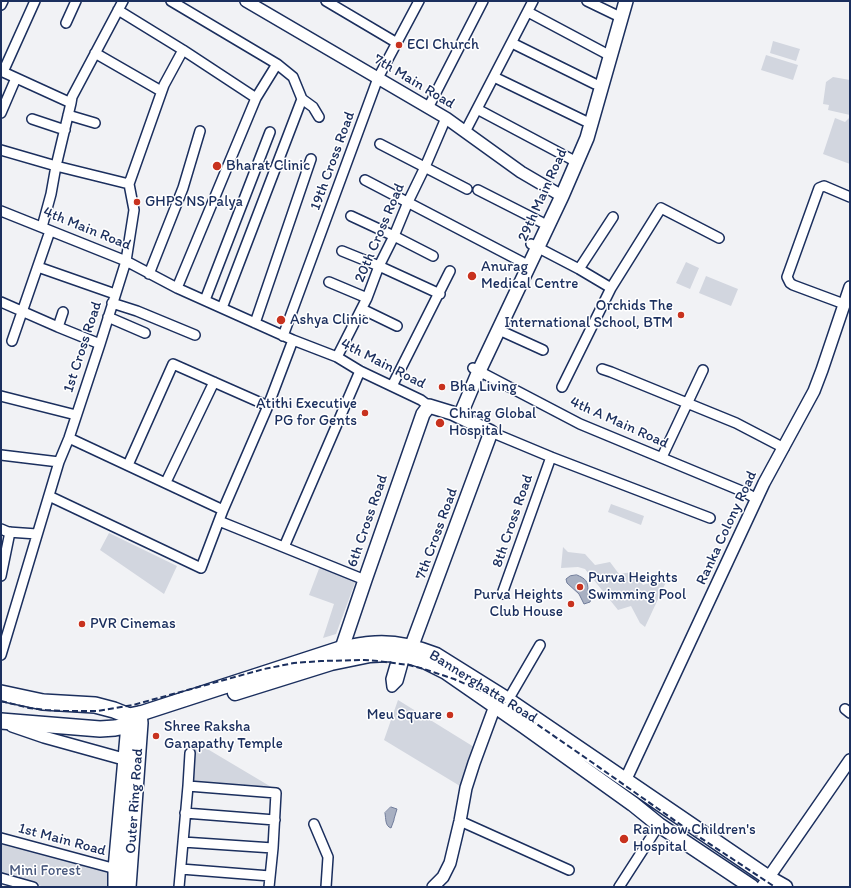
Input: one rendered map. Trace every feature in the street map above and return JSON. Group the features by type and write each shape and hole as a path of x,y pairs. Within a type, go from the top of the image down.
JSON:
{"highway":[{"path":"1,693 43,702 95,705 114,710 135,720"},
{"name":"Bannerghatta Road","path":"1,721 100,729 135,720"},
{"name":"Outer Ring Road","path":"116,887 116,869 127,760 135,720"},
{"name":"Outer Ring Road","path":"128,887 135,720"}],"main road":[{"name":"29th Main Road","path":"456,414 522,262 534,246 541,222 559,194 583,129 620,1"},
{"name":"29th Main Road","path":"476,369 499,330 534,246 587,138 626,1"},
{"name":"4th Main Road","path":"429,406 456,414 491,432"},
{"name":"6th Cross Road","path":"343,654 365,580 423,414 429,406"},
{"name":"7th Cross Road","path":"406,654 491,432"},
{"name":"Bannerghatta Road","path":"135,720 343,654 370,644 392,644 406,654 424,660 446,672 538,736 660,825 752,887"},
{"name":"Bannerghatta Road","path":"406,654 424,650 436,655 508,700 626,781 766,883 785,887"}],"street":[{"path":"1,5 3,1"},
{"path":"36,1 2,72 71,103"},
{"path":"66,24 76,1"},
{"path":"12,341 38,267 46,229 56,166 72,97 123,1"},
{"path":"171,1 276,64 293,77 302,99 313,107 319,117"},
{"name":"7th Main Road","path":"246,1 446,118 521,172 559,194"},
{"name":"7th Main Road","path":"326,1 397,43"},
{"name":"19th Cross Road","path":"283,336 378,78 419,1"},
{"path":"428,108 483,1"},
{"path":"466,132 534,1"},
{"path":"587,1 616,15"},
{"path":"118,10 184,50 256,98"},
{"path":"528,12 605,53"},
{"path":"512,43 595,84"},
{"name":"1st Cross Road","path":"1,655 59,462 69,438 126,261 134,210 129,184 161,91 184,50"},
{"path":"95,53 161,91"},
{"path":"177,288 256,98 276,64"},
{"path":"494,77 585,121"},
{"path":"1,113 16,78"},
{"path":"222,308 302,99"},
{"path":"477,109 571,159"},
{"path":"68,115 95,123"},
{"name":"20th Cross Road","path":"336,357 362,309 379,266 394,236 446,118"},
{"path":"32,119 65,130"},
{"path":"149,274 184,188 200,131"},
{"path":"206,300 270,132"},
{"path":"380,144 467,189"},
{"path":"1,150 56,166 129,184"},
{"path":"256,323 311,160"},
{"path":"365,180 522,262"},
{"path":"847,301 793,285 787,278 819,188 824,186 850,196"},
{"path":"478,190 541,222"},
{"path":"562,387 611,288 661,208 719,238"},
{"name":"4th Main Road","path":"1,211 126,261 177,288 283,336 336,357 360,371 421,400 429,406"},
{"path":"351,216 433,256"},
{"path":"580,269 613,217"},
{"path":"534,246 580,269 611,288"},
{"path":"342,251 440,294"},
{"path":"38,267 195,335"},
{"path":"392,386 440,294 450,271"},
{"path":"329,282 367,298"},
{"name":"Ranka Colony Road","path":"626,781 757,499 774,464 812,395 847,301 850,287"},
{"path":"1,302 100,344"},
{"path":"362,309 397,326"},
{"path":"58,327 63,312"},
{"path":"108,317 145,333"},
{"path":"499,330 543,350"},
{"path":"49,496 201,568 223,510 268,406 293,340"},
{"path":"128,465 173,364 268,406"},
{"name":"4th A Main Road","path":"476,369 580,424 662,457 757,499"},
{"path":"602,369 736,423 784,448"},
{"path":"662,457 702,370"},
{"path":"284,547 360,371"},
{"path":"166,482 214,382"},
{"path":"1,396 76,415"},
{"name":"4th Main Road","path":"491,432 551,457 710,518"},
{"path":"69,438 166,482 223,510"},
{"path":"1,455 59,462"},
{"name":"8th Cross Road","path":"502,594 551,457"},
{"path":"219,522 365,580"},
{"path":"1,529 10,532 37,534"},
{"path":"1,576 10,532"},
{"path":"508,700 540,645"},
{"path":"433,887 443,877 450,863 466,788 495,706"},
{"path":"1,721 44,737 127,760"},
{"path":"180,887 190,753"},
{"path":"766,883 850,760"},
{"path":"188,786 276,793 269,887"},
{"path":"185,813 275,820"},
{"path":"460,821 569,870"},
{"path":"314,824 328,857 326,887"},
{"path":"619,887 660,825"},
{"name":"1st Main Road","path":"1,838 116,869"},
{"path":"183,842 273,848"},
{"path":"181,870 270,876"},
{"path":"1,878 16,885 33,887"}],"green space":[{"path":"773,41 800,49 796,61 770,53"},
{"path":"766,55 798,65 793,80 761,70"},
{"path":"833,77 850,80 850,115 828,110 829,105 823,104 826,82"},
{"path":"850,117 850,164 823,154 835,118 845,122"},
{"path":"686,262 699,268 690,289 676,283"},
{"path":"706,276 738,289 731,306 699,293"},
{"path":"611,504 644,516 641,525 608,512"},
{"path":"109,533 177,566 164,594 100,550"},
{"path":"563,547 568,552 585,554 595,565 610,562 619,574 633,572 643,585 659,579 666,582 645,627 640,623 631,606 618,610 585,569 578,567 561,568"},
{"path":"320,566 356,580 336,634 323,638 334,604 309,595"},
{"path":"398,700 474,747 460,786 384,740"},
{"path":"194,741 278,791 191,783"},
{"name":"Mini Forest","path":"1,843 108,871 107,887 45,887 1,875"}],"water":[{"name":"Purva Heights Swimming Pool","path":"577,575 584,579 588,585 588,591 592,596 590,602 584,604 579,594 567,583 566,579 570,576"},
{"path":"391,807 397,809 391,828 387,824 385,813"}],"railway":[{"path":"1,701 29,708 46,710 98,711 133,705 264,669 294,663 364,660 409,665 454,679 484,692 512,707 684,827 775,887"}],"place":[{"name":"ECI Church","path":"399,45"},
{"name":"Bharat Clinic","path":"217,166"},
{"name":"GHPS NS Palya","path":"137,202"},
{"name":"Anurag Medical Centre","path":"472,276"},
{"name":"Orchids The International School, BTM","path":"681,315"},
{"name":"Ashya Clinic","path":"281,320"},
{"name":"Bha Living","path":"442,387"},
{"name":"Atithi Executive PG for Gents","path":"365,413"},
{"name":"Chirag Global Hospital","path":"440,423"},
{"name":"Purva Heights Swimming Pool","path":"580,587"},
{"name":"Purva Heights Club House","path":"571,604"},
{"name":"PVR Cinemas","path":"82,624"},
{"name":"Meu Square","path":"450,715"},
{"name":"Shree Raksha Ganapathy Temple","path":"156,736"},
{"name":"Rainbow Children's Hospital","path":"624,839"}]}
